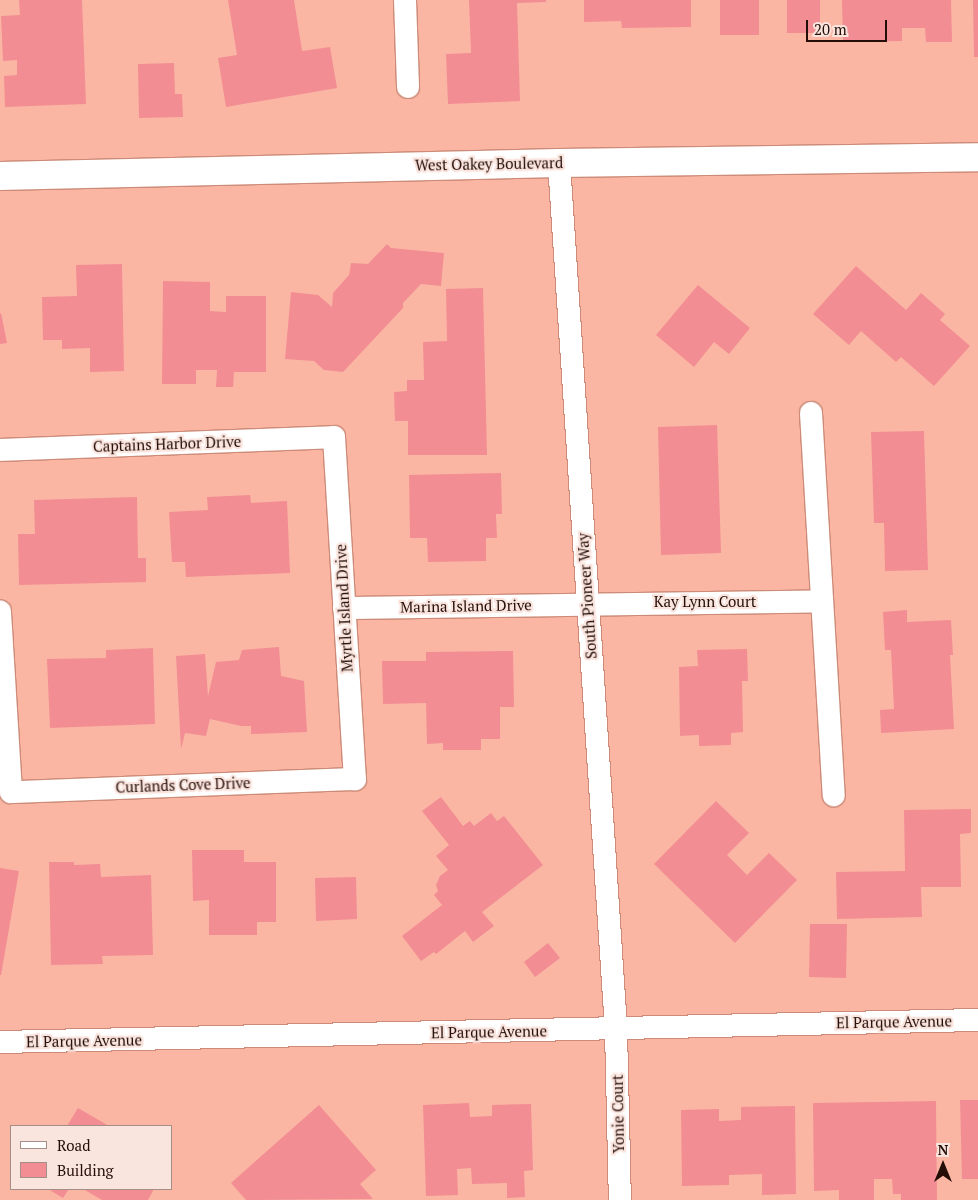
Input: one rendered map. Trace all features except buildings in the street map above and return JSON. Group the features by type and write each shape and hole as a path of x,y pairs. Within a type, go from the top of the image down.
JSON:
{"main road":[{"name":"West Oakey Boulevard","path":"0,176 559,163 978,157"}],"street":[{"path":"405,0 408,87"},
{"name":"South Pioneer Way","path":"559,163 616,1029"},
{"path":"811,414 834,795"},
{"name":"Captains Harbor Drive","path":"0,450 334,437"},
{"name":"Myrtle Island Drive","path":"334,437 355,779"},
{"name":"Kay Lynn Court","path":"588,603 822,601"},
{"name":"Marina Island Drive","path":"344,608 588,603"},
{"name":"Curlands Cove Drive","path":"0,611 11,792 355,779"},
{"name":"El Parque Avenue","path":"0,1042 978,1020"},
{"name":"Yonie Court","path":"616,1029 620,1200"}]}
